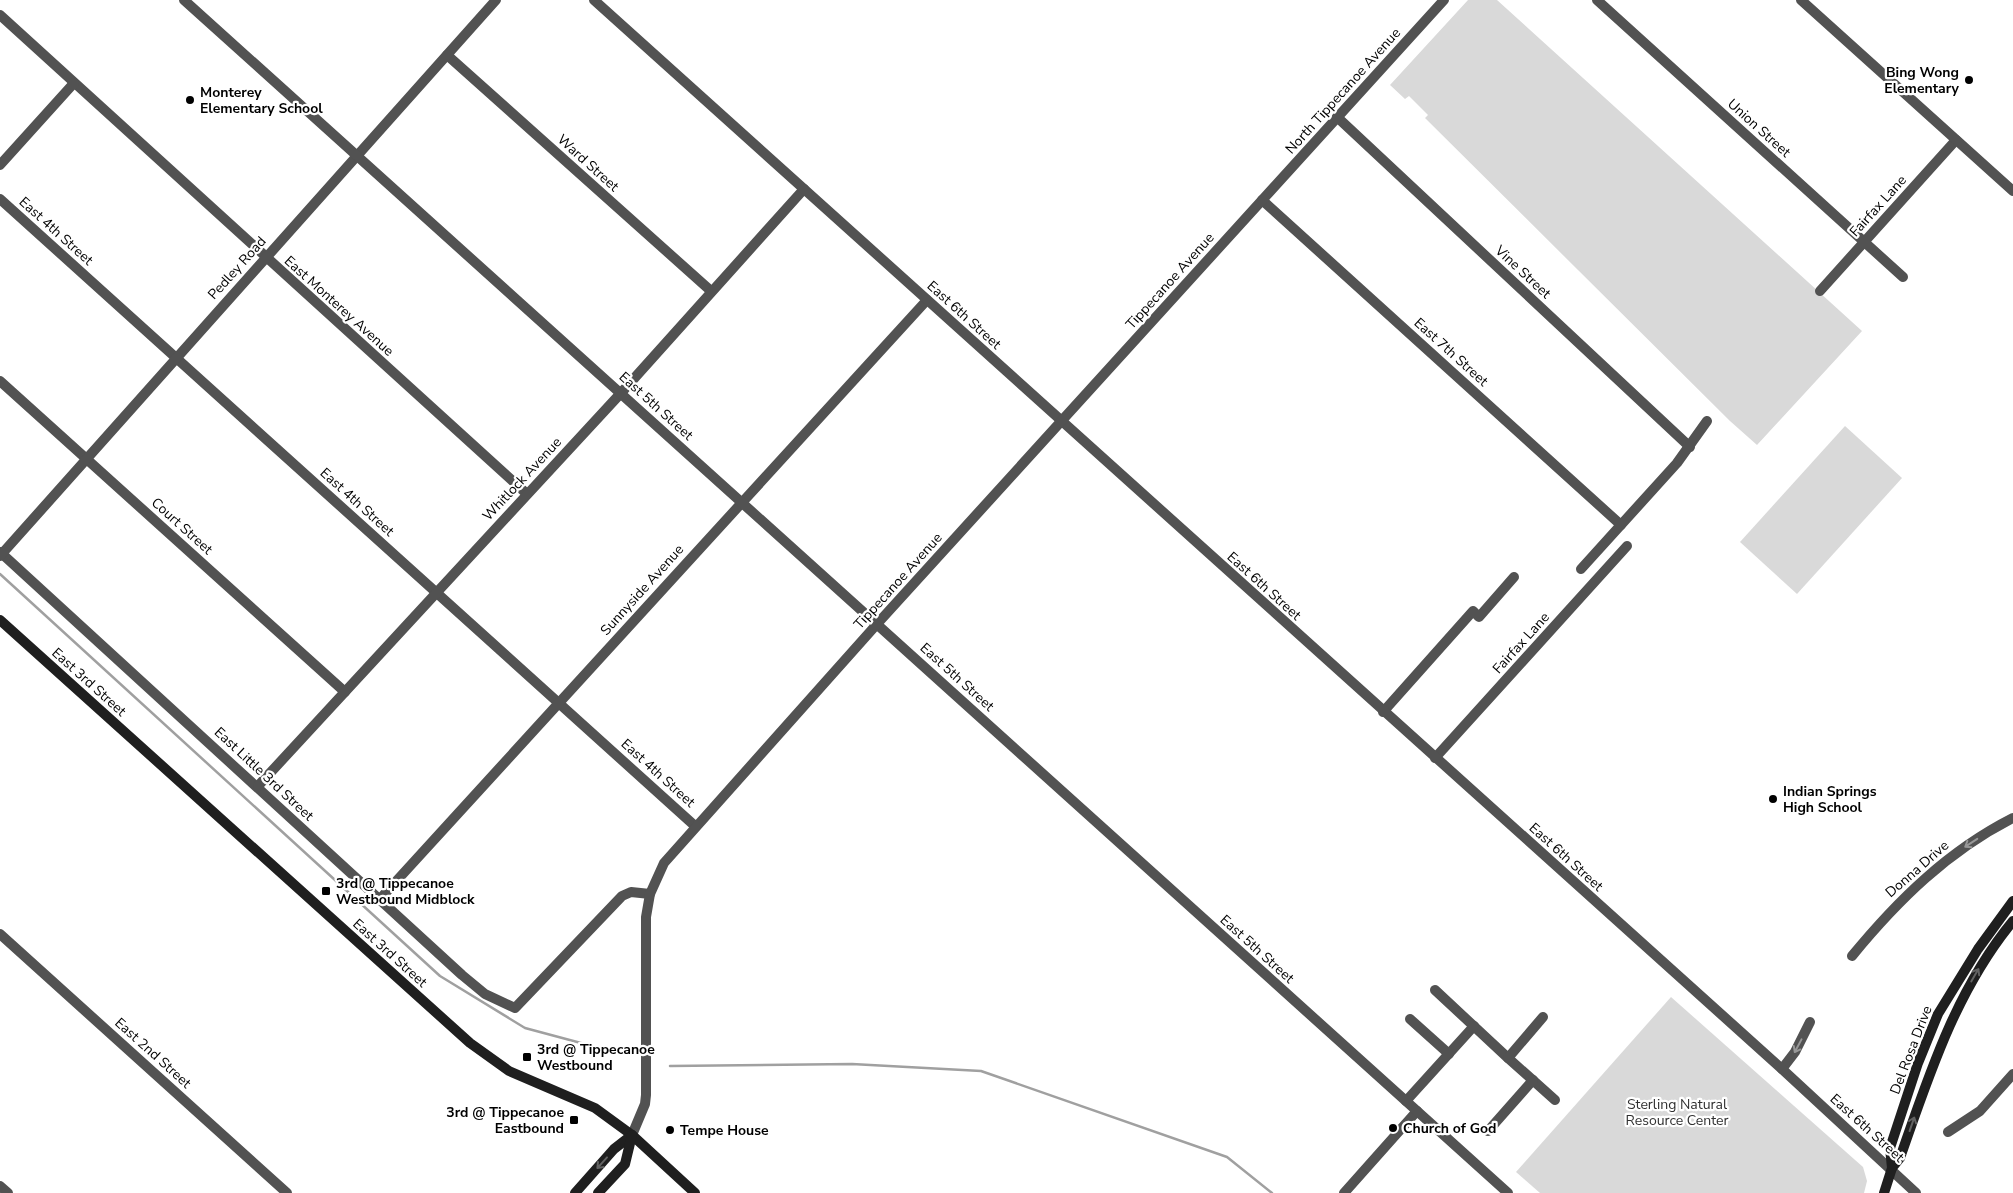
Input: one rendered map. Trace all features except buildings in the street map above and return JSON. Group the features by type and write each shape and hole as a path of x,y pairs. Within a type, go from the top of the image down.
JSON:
{"main road":[{"name":"East 3rd Street","path":"0,620 470,1043 508,1071 595,1108 632,1135 695,1193"},
{"name":"Del Rosa Drive","path":"1892,1168 1890,1148 1918,1063 1938,1014 1978,949 2013,901"},
{"name":"Del Rosa Drive","path":"1884,1193 1892,1168 1900,1158 1930,1070 1951,1022 1993,944 2013,921"},
{"path":"575,1193 614,1149 632,1135"},
{"path":"598,1193 625,1164 632,1135"}],"street":[{"name":"East 5th Street","path":"184,0 1508,1193"},
{"name":"Pedley Road","path":"1,554 496,0"},
{"name":"East 6th Street","path":"594,0 1383,712 1892,1168 1916,1193"},
{"name":"North Tippecanoe Avenue","path":"1262,200 1444,0"},
{"name":"Union Street","path":"1597,0 1903,277"},
{"path":"1801,0 2013,191"},
{"name":"East Monterey Avenue","path":"0,15 526,494"},
{"name":"Ward Street","path":"447,55 711,291"},
{"path":"0,165 74,83"},
{"name":"Vine Street","path":"1338,117 1690,446"},
{"name":"Fairfax Lane","path":"1820,291 1956,140"},
{"name":"Whitlock Avenue","path":"258,786 621,393 804,189"},
{"name":"East 4th Street","path":"0,199 695,826"},
{"name":"Tippecanoe Avenue","path":"632,1135 645,1104 646,1095 644,1021 646,917 650,894 664,863 877,624 1262,200"},
{"name":"East 7th Street","path":"1262,200 1621,525"},
{"name":"Sunnyside Avenue","path":"379,900 927,300"},
{"name":"Court Street","path":"0,382 345,692"},
{"path":"1581,569 1690,446 1707,421"},
{"name":"Fairfax Lane","path":"1435,758 1627,546"},
{"name":"East Little 3rd Street","path":"1,554 258,786 379,900 486,994 515,1008 622,896 632,892 650,894"},
{"path":"1383,712 1473,611 1479,617 1514,578"},
{"name":"Donna Drive","path":"1852,956 1881,921 1923,878 1961,850 2013,818"},
{"name":"East 2nd Street","path":"0,934 287,1193"},
{"path":"1435,990 1555,1100"},
{"path":"1508,1058 1543,1017"},
{"path":"1410,1019 1449,1054"},
{"path":"1782,1069 1795,1052 1810,1022"},
{"path":"1406,1101 1474,1026"},
{"path":"1948,1132 1980,1111 2013,1074"},
{"path":"1488,1131 1533,1080"},
{"path":"1344,1193 1417,1111"},
{"path":"0,1186 8,1193"}],"green space":[{"path":"1468,0 1497,0 1862,331 1757,445 1730,421 1425,118 1428,115 1409,96 1405,99 1390,85"},
{"path":"1845,426 1902,478 1797,594 1740,542"},
{"name":"Sterling Natural Resource Center","path":"1671,997 1863,1167 1867,1181 1864,1193 1540,1193 1516,1172"}],"waterway":[{"path":"0,574 440,976 525,1028 622,1054"},
{"path":"670,1066 852,1064 981,1071 1227,1157 1272,1193"}],"place":[{"name":"Bing Wong Elementary","path":"1969,80"},
{"name":"Monterey Elementary School","path":"190,100"},
{"name":"Indian Springs High School","path":"1773,799"},
{"name":"3rd @ Tippecanoe Westbound Midblock","path":"326,891"},
{"name":"3rd @ Tippecanoe Westbound","path":"527,1057"},
{"name":"3rd @ Tippecanoe Eastbound","path":"574,1120"},
{"name":"Church of God","path":"1393,1128"},
{"name":"Tempe House","path":"670,1130"}]}
